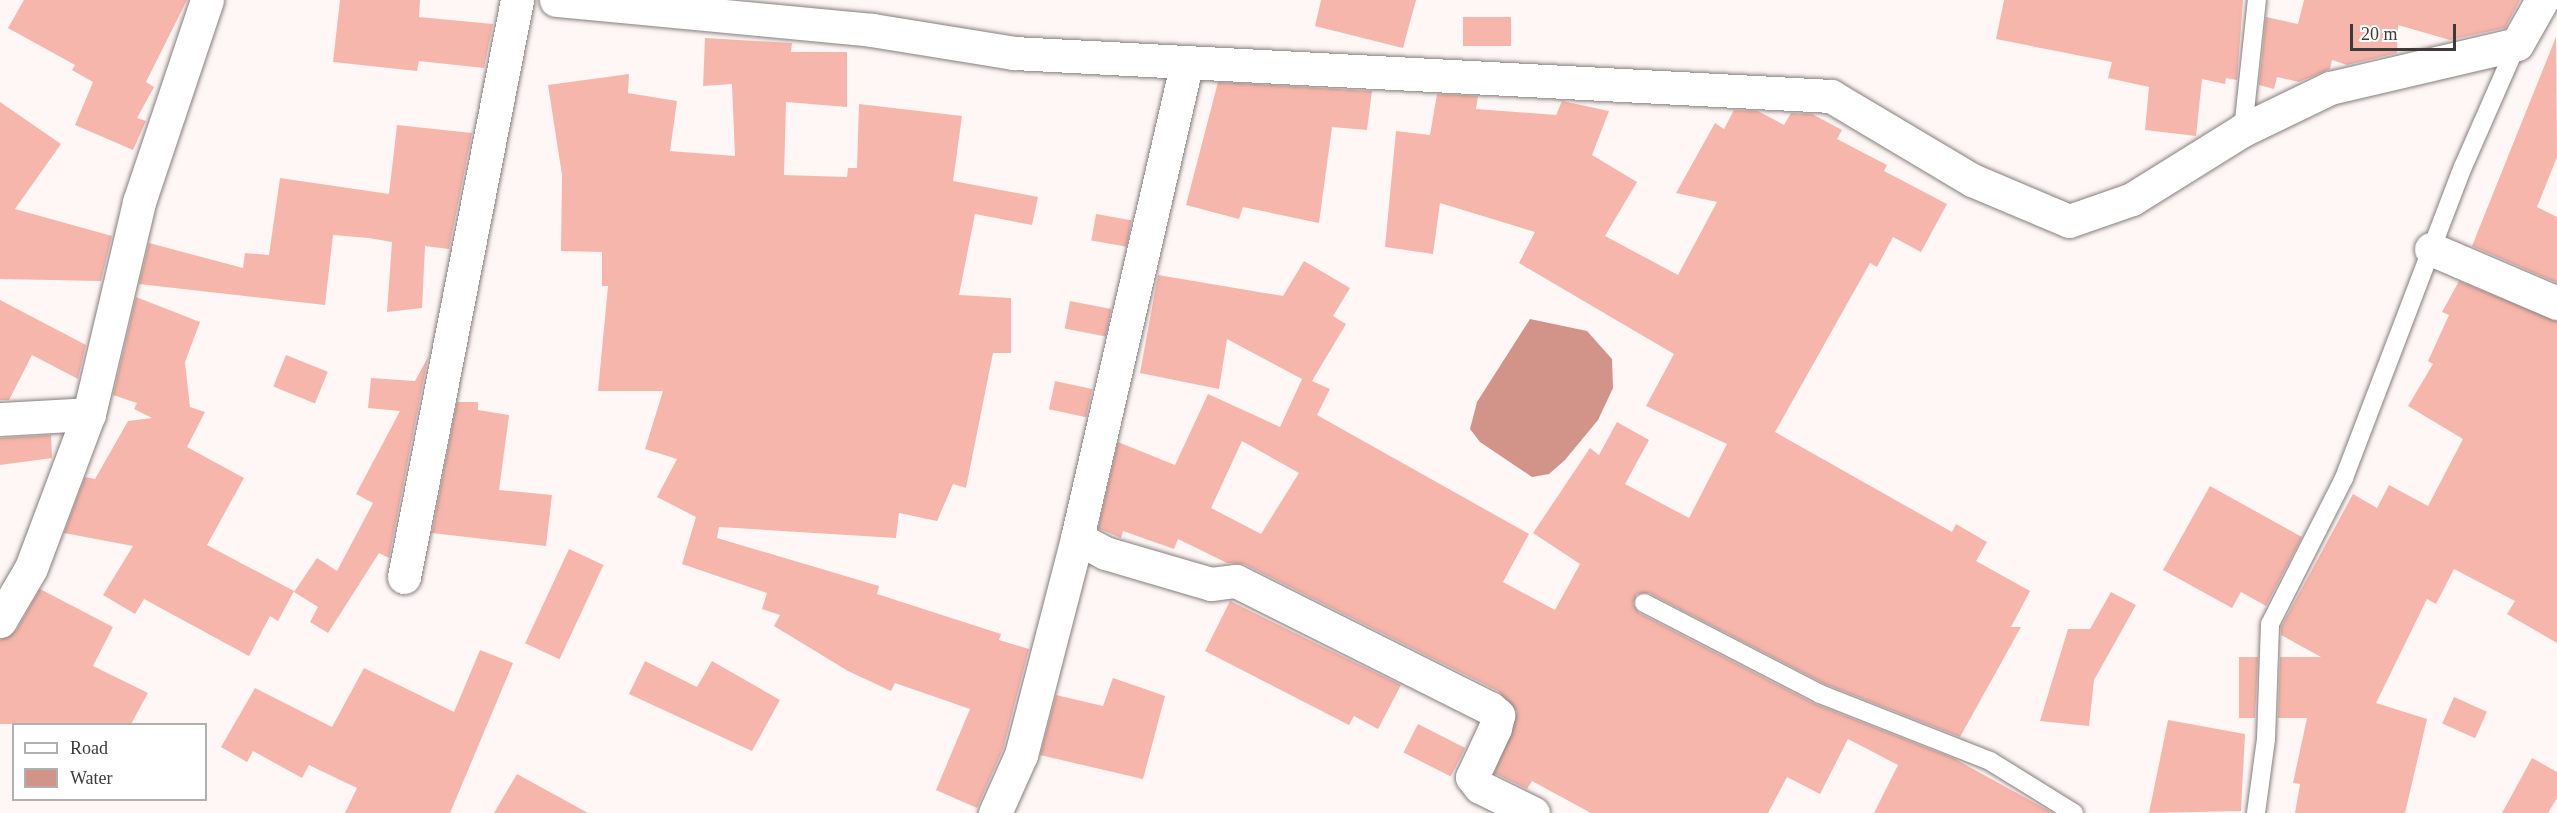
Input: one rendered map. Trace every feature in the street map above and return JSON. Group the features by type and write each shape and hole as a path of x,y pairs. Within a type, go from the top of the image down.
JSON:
{"street":[{"path":"0,621 31,568 89,414 139,202 207,0"},
{"path":"404,577 517,0"},
{"path":"556,0 872,30 1014,53 1186,66 1831,96 1972,180 2069,221 2132,199 2243,130 2330,88 2517,44 2542,0"},
{"path":"995,813 1021,755 1077,538 1186,66"},
{"path":"2431,249 2557,303"},
{"path":"0,419 89,414"},
{"path":"1077,538 1105,553 1210,584 1236,581 1490,708 1498,716 1496,728 1472,777 1480,787 1533,813"}],"lane":[{"path":"2243,130 2257,0"},
{"path":"2256,813 2266,739 2270,624 2344,478 2431,249 2517,44"},
{"path":"1644,603 1820,694 1990,761 2074,813"}],"water":[{"path":"1530,319 1587,331 1612,359 1613,388 1598,420 1565,460 1549,474 1532,477 1480,442 1470,429 1477,402"}],"building":[{"path":"24,0 187,0 146,82 154,87 137,118 146,121 133,150 75,125 93,82 72,70 75,65 8,28"},
{"path":"340,0 420,0 419,17 493,24 484,68 419,61 417,71 333,62"},
{"path":"1321,0 1416,0 1403,48 1315,26"},
{"path":"2004,0 2243,0 2237,80 2226,78 2225,84 2202,79 2196,136 2145,130 2149,87 2108,78 2112,62 1996,39"},
{"path":"2304,0 2520,0 2505,28 2450,40 2398,25 2397,53 2347,65 2332,60 2330,69 2299,82 2277,77 2274,89 2259,85 2266,17 2298,24"},
{"path":"1463,17 1511,17 1511,46 1463,46"},
{"path":"2556,37 2557,157 2537,207 2557,217 2557,283 2472,246"},
{"path":"705,38 792,43 791,52 847,52 847,107 786,102 784,175 847,177 848,168 857,168 859,104 962,116 953,181 1038,197 1032,225 975,214 959,295 1011,298 1011,353 993,353 966,488 953,484 937,521 899,513 896,538 719,527 717,538 879,586 877,594 1001,634 999,640 1029,649 1003,749 977,808 936,790 970,709 895,683 891,691 848,671 774,626 780,615 762,609 767,593 682,564 696,517 657,497 677,459 645,449 663,391 598,391 608,286 602,286 602,252 561,251 562,175 548,85 629,74 628,93 677,101 670,151 735,156 732,84 703,86"},
{"path":"1218,82 1372,91 1367,130 1332,127 1319,223 1243,207 1239,219 1186,205"},
{"path":"1437,94 1478,96 1476,109 1556,115 1562,101 1609,111 1592,155 1637,182 1605,236 1678,275 1717,202 1676,193 1715,123 1724,129 1734,110 1758,111 1784,125 1791,113 1812,114 1842,130 1837,139 1887,165 1884,171 1947,204 1921,252 1893,237 1877,267 1870,263 1775,432 1952,532 1956,524 1987,542 1976,561 2030,591 2011,627 2021,627 1960,737 1825,684 1649,593 1637,594 1633,604 1639,613 1815,704 1953,758 2053,813 1874,813 1898,765 1848,739 1820,794 1787,777 1768,813 1591,813 1532,781 1527,789 1494,773 1517,712 1498,691 1244,564 1227,563 1178,539 1174,549 1123,531 1121,538 1098,528 1118,442 1175,465 1208,394 1280,427 1302,379 1227,339 1219,389 1140,373 1158,275 1283,296 1304,261 1350,288 1333,316 1346,324 1312,381 1330,389 1317,415 1529,534 1503,582 1555,610 1580,564 1533,533 1590,448 1599,455 1617,422 1649,440 1625,484 1689,518 1727,444 1646,406 1674,354 1519,263 1535,232 1440,203 1433,254 1385,247 1396,131 1430,135","holes":["1242,441 1299,473 1261,534 1211,508"]},
{"path":"0,102 61,144 15,209 112,236 101,281 0,279"},
{"path":"397,125 472,133 449,249 425,246 422,308 387,312 392,242 369,238 333,235 325,305 139,284 149,243 243,268 245,253 269,255 280,178 389,194"},
{"path":"1096,214 1131,220 1127,247 1091,241"},
{"path":"2459,281 2557,321 2557,643 2507,614 2515,601 2454,569 2436,604 2427,599 2376,703 2427,719 2405,813 2295,813 2300,784 2293,783 2307,718 2278,718 2280,657 2321,657 2281,635 2281,627 2353,494 2377,508 2389,485 2428,506 2463,439 2408,406 2433,364 2428,361 2449,315 2442,312"},
{"path":"136,297 200,322 185,362 190,407 205,412 187,447 244,478 207,545 294,591 278,621 270,616 249,656 144,599 135,614 103,595 133,546 64,533 85,477 95,479 128,421 152,418 134,409 137,403 113,395"},
{"path":"0,300 86,345 78,379 32,355 9,400 0,400"},
{"path":"1070,301 1111,309 1106,336 1065,328"},
{"path":"286,355 328,372 315,403 273,387"},
{"path":"428,357 389,558 379,553 328,633 310,622 318,607 294,592 317,558 337,571 373,503 356,494 400,411 368,408 371,378 415,381"},
{"path":"1055,381 1092,389 1086,417 1049,409"},
{"path":"457,402 478,402 478,410 509,415 499,490 552,495 546,546 432,533"},
{"path":"51,435 52,458 0,465 0,438"},
{"path":"2210,486 2302,537 2266,606 2241,592 2232,608 2163,570"},
{"path":"569,549 603,565 559,659 525,643"},
{"path":"40,589 113,627 93,666 148,693 132,723 0,724 0,640 16,631"},
{"path":"2111,592 2136,605 2094,680 2089,726 2040,721 2068,629 2090,629"},
{"path":"1230,601 1401,685 1378,729 1354,716 1349,725 1205,651"},
{"path":"480,650 513,663 450,813 345,813 357,788 309,765 302,778 253,751 247,762 221,747 255,688 332,727 364,668 454,712"},
{"path":"2239,657 2258,657 2255,718 2239,718"},
{"path":"645,661 697,687 712,661 780,700 752,751 629,694"},
{"path":"1113,678 1165,696 1143,779 1040,755 1056,695 1103,706"},
{"path":"2454,697 2487,712 2475,738 2442,723"},
{"path":"2168,720 2245,734 2241,811 2149,813"},
{"path":"1418,724 1465,748 1451,777 1403,753"},
{"path":"2532,758 2557,772 2557,798 2548,813 2502,813"},
{"path":"517,774 588,813 494,813"}]}
